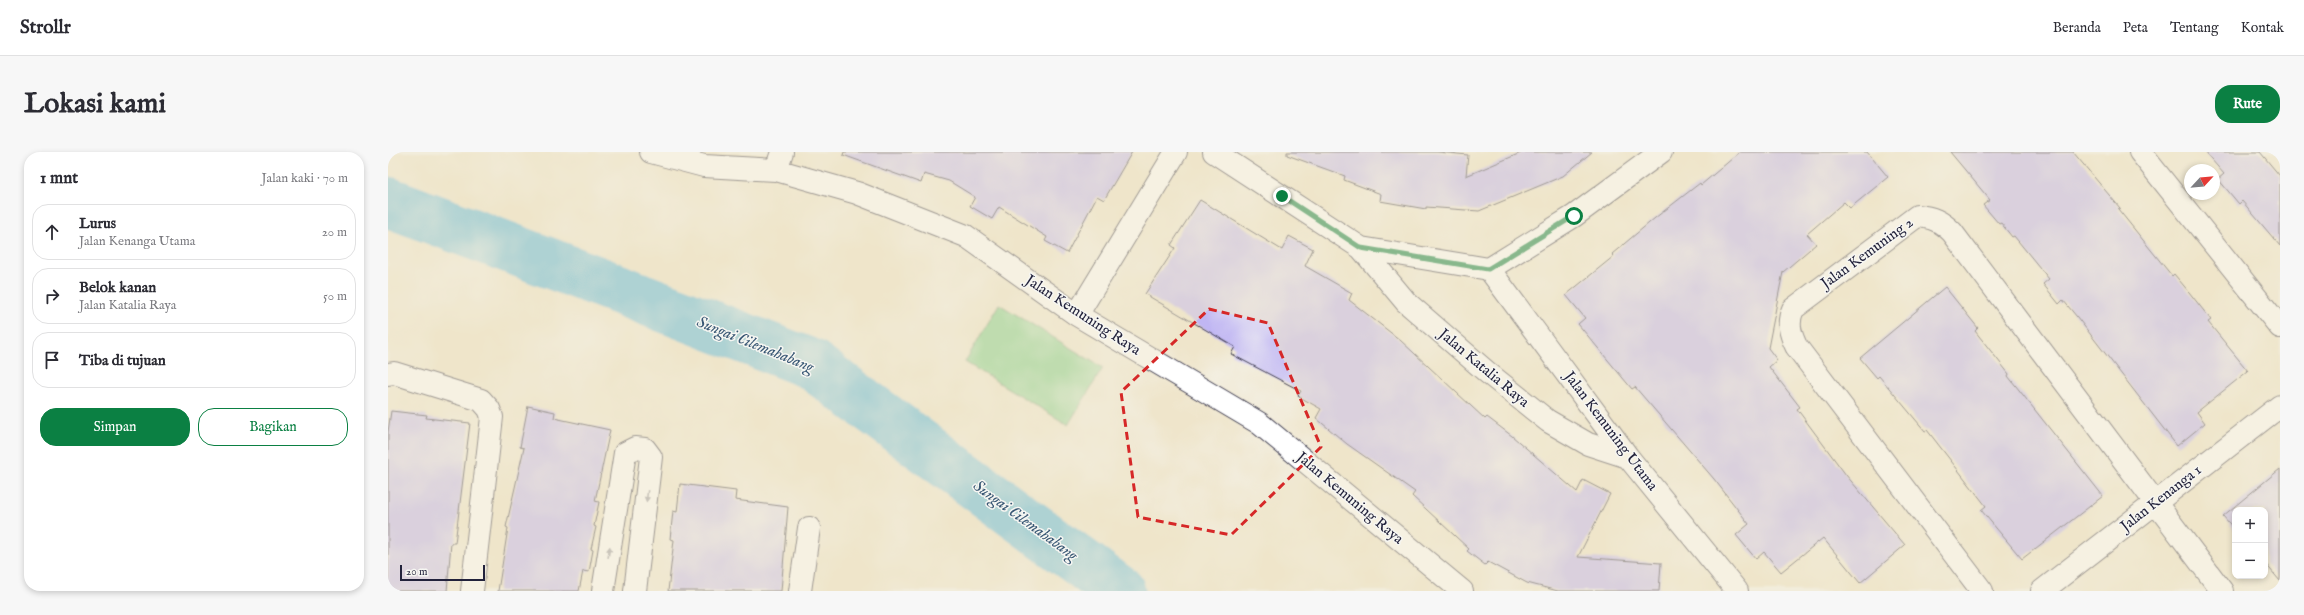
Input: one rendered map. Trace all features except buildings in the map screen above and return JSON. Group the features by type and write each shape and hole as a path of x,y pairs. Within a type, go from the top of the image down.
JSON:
{"street":[{"name":"Jalan Kemuning Raya","path":"651,152 704,166 779,161 966,236 1077,315 1259,423 1462,591"},
{"path":"1077,315 1176,152"},
{"name":"Jalan Katalia Raya","path":"1214,152 1361,248 1406,302 1488,373 1548,421 1588,444 1628,457"},
{"path":"1488,269 1574,216 1661,152"},
{"path":"2140,152 2280,327"},
{"name":"Jalan Kemuning 2","path":"1982,591 1796,346 1790,332 1789,317 1793,309 1917,216 1929,216 1941,222 1952,232 2156,501 2222,591"},
{"name":"Jalan Katalia Raya","path":"1361,248 1488,269"},
{"name":"Jalan Kemuning Utama","path":"1488,269 1628,457 1736,591"},
{"path":"388,374 394,373 481,400 489,409 492,417 472,591"},
{"name":"Jalan Kenanga 1","path":"2042,591 2280,406"},
{"path":"603,591 625,453 635,448 645,449 651,457 635,591"},
{"path":"800,591 808,528"}],"highlighted area":[{"path":"1209,309 1268,323 1321,447 1231,535 1138,517 1121,392"}],"green space":[{"path":"999,304 1103,368 1068,425 965,362"}],"waterway":[{"name":"Sungai Cilemahabang","path":"388,202 811,364 1120,591"}],"route":[{"path":"1282,196 1361,248 1488,269 1574,216"}]}
